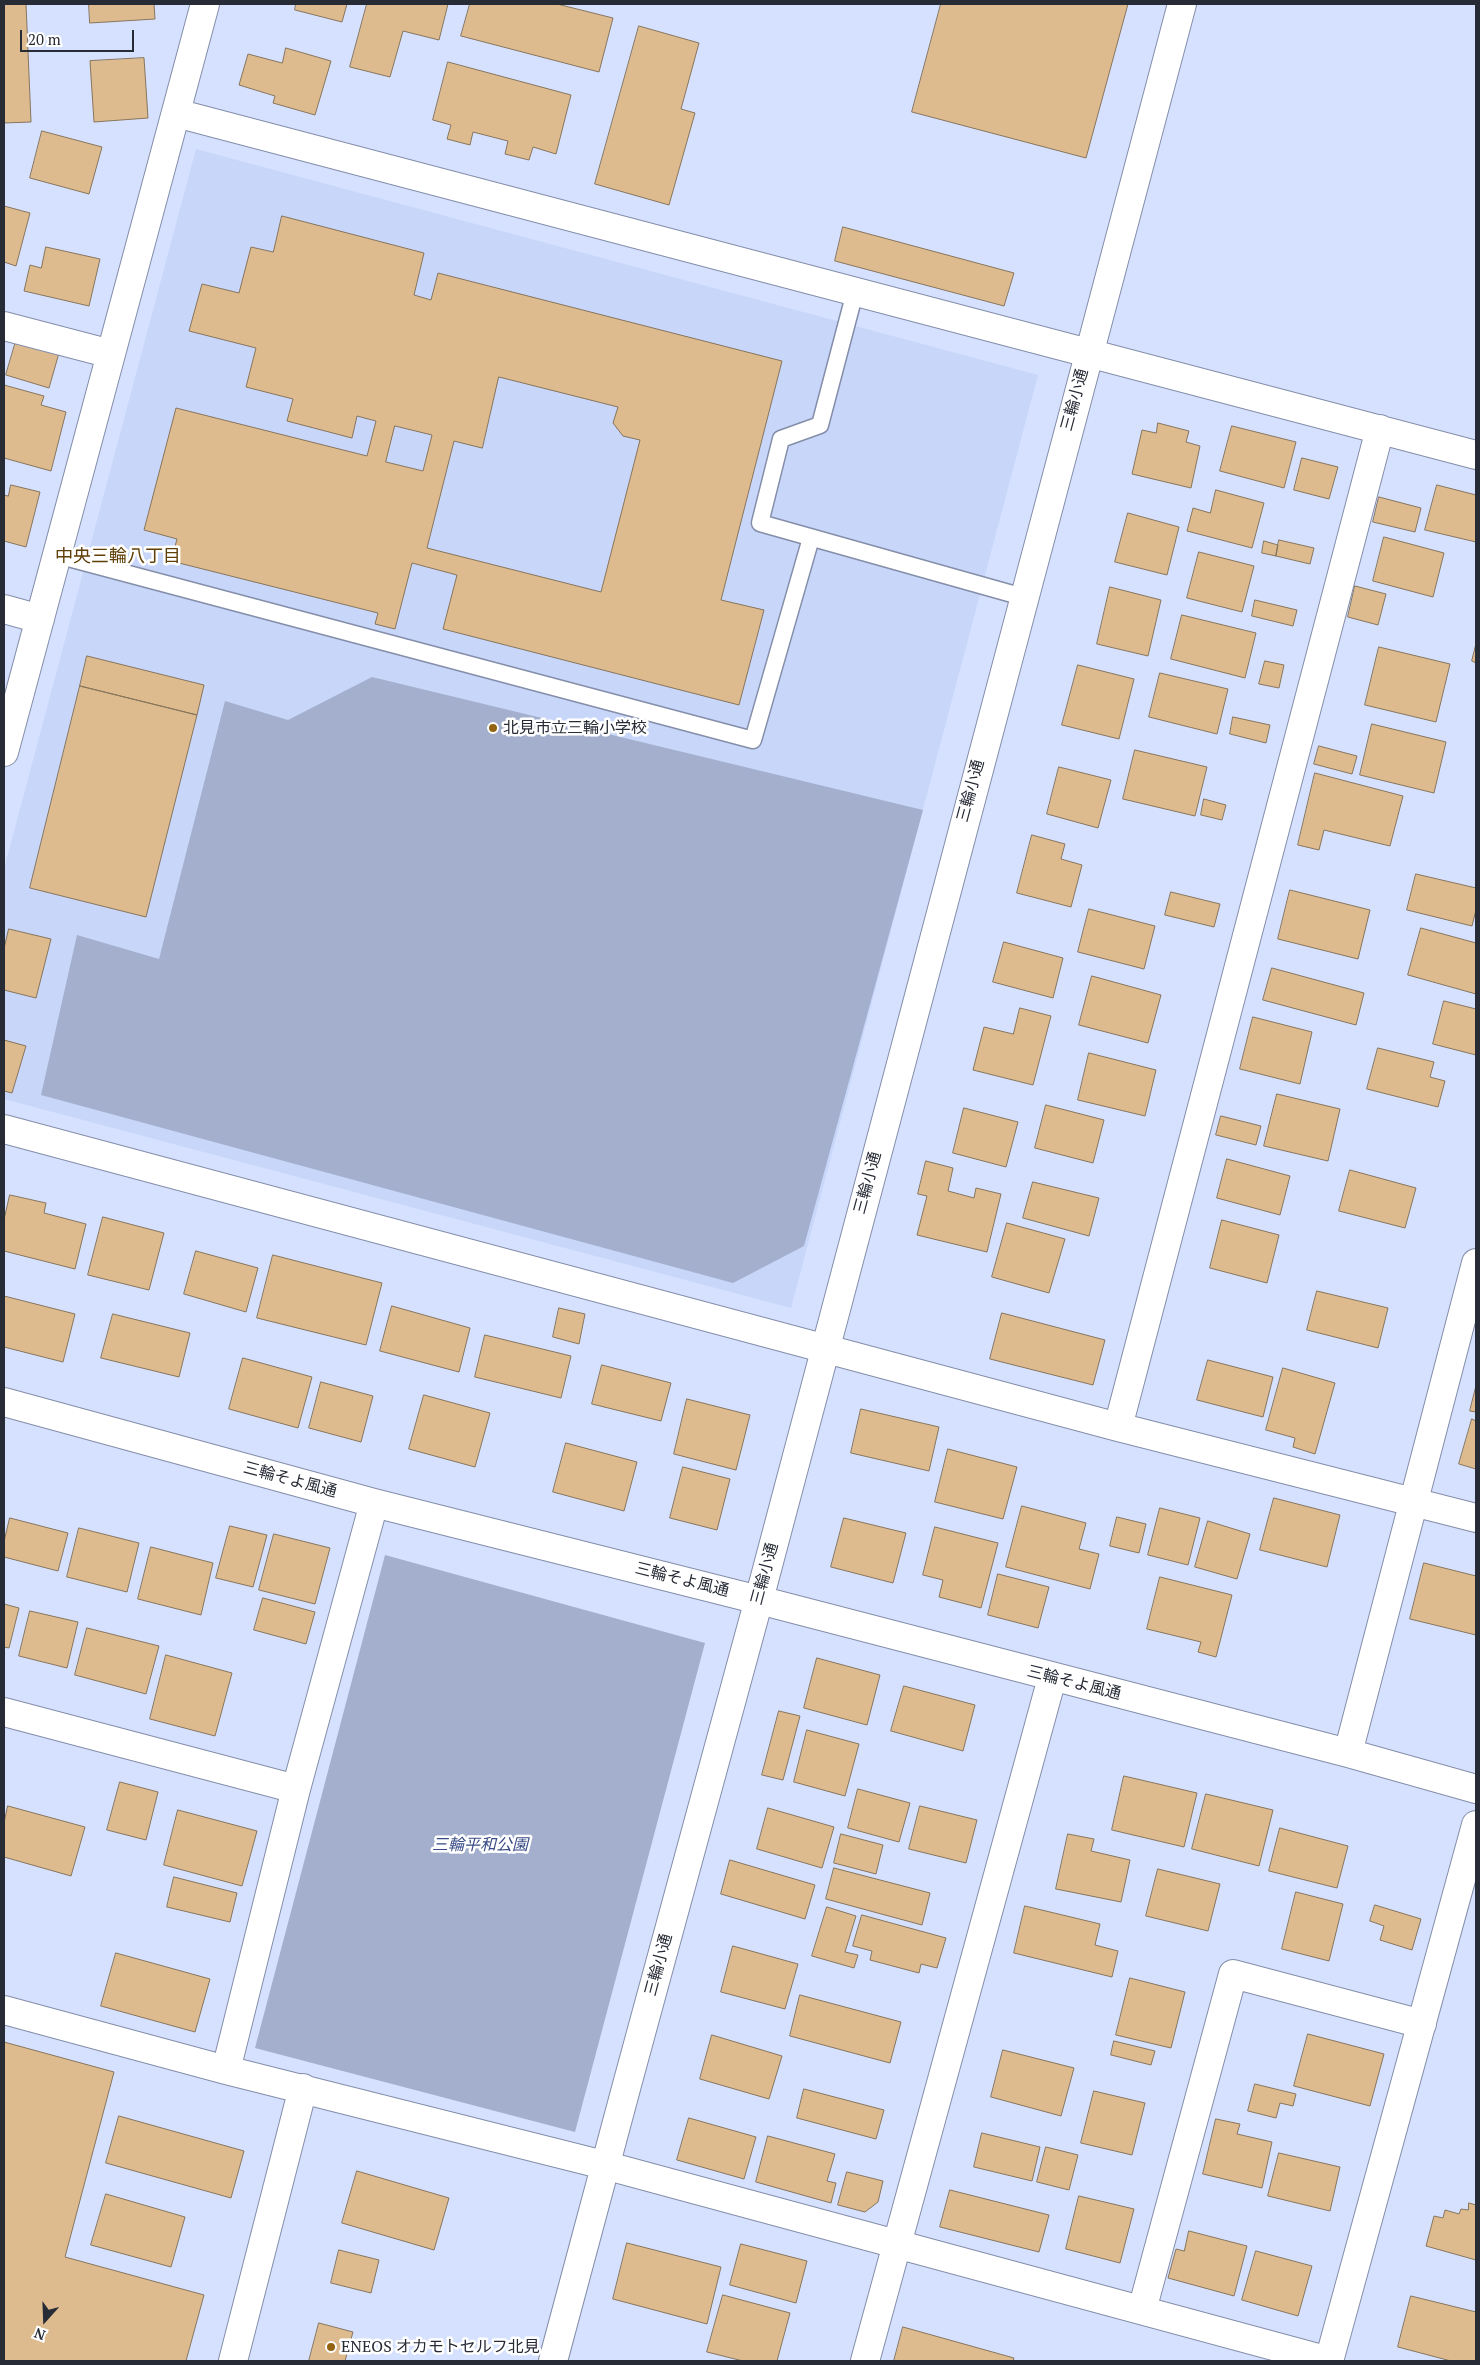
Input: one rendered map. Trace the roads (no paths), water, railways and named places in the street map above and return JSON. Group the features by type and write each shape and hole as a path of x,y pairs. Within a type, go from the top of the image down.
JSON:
{"street":[{"path":"4,752 205,4"},
{"name":"三輪小通","path":"553,2361 604,2165 758,1600 1022,597 1182,4"},
{"path":"176,112 1087,354 1476,455"},
{"path":"4,326 112,354"},
{"path":"1118,1427 1380,430"},
{"path":"4,609 40,619"},
{"path":"4,1128 1118,1427 1476,1518"},
{"path":"1348,1753 1476,1262"},
{"name":"三輪そよ風通","path":"4,1402 374,1503 758,1600 1052,1678 1348,1753 1476,1789"},
{"path":"226,2070 296,1789 374,1503"},
{"path":"865,2361 1052,1678"},
{"path":"4,1712 296,1789"},
{"path":"4,2010 226,2070 604,2165 1329,2361 1476,1825"},
{"path":"1142,2310 1233,1974 1422,2024"},
{"path":"233,2361 303,2088"}],"lane":[{"path":"855,292 820,425 781,439 760,524 1022,597"},
{"path":"57,555 753,740 811,538"}],"place":[{"name":"北見市立三輪小学校","path":"493,728"},
{"name":"ENEOS オカモトセルフ北見","path":"331,2347"}],"district":[{"name":"中央三輪八丁目","path":"118,557"}],"park label":[{"name":"三輪平和公園","path":"480,1845"}]}
